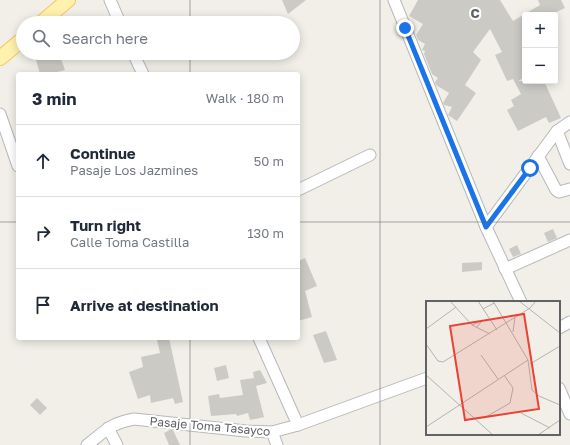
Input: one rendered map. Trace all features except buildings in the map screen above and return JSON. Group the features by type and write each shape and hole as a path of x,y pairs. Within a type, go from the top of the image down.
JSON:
{"main road":[{"path":"49,16 68,0"},
{"path":"0,58 16,44"}],"street":[{"path":"110,0 117,16"},
{"path":"394,0 486,227 521,301"},
{"path":"136,60 142,72"},
{"path":"0,114 16,160"},
{"path":"486,227 557,131 570,122"},
{"path":"557,131 570,164"},
{"path":"300,189 370,155"},
{"path":"538,156 556,190 560,192 570,190"},
{"path":"505,268 570,240"},
{"path":"560,327 570,322"},
{"path":"260,340 298,425"},
{"name":"Pasaje Toma Tasayco","path":"87,445 118,422 134,419 246,431 272,432 298,425 426,378"},
{"path":"560,392 570,414"},
{"path":"108,428 117,445"},
{"path":"272,432 277,445"}],"route":[{"path":"405,28 486,227 530,168"}]}
